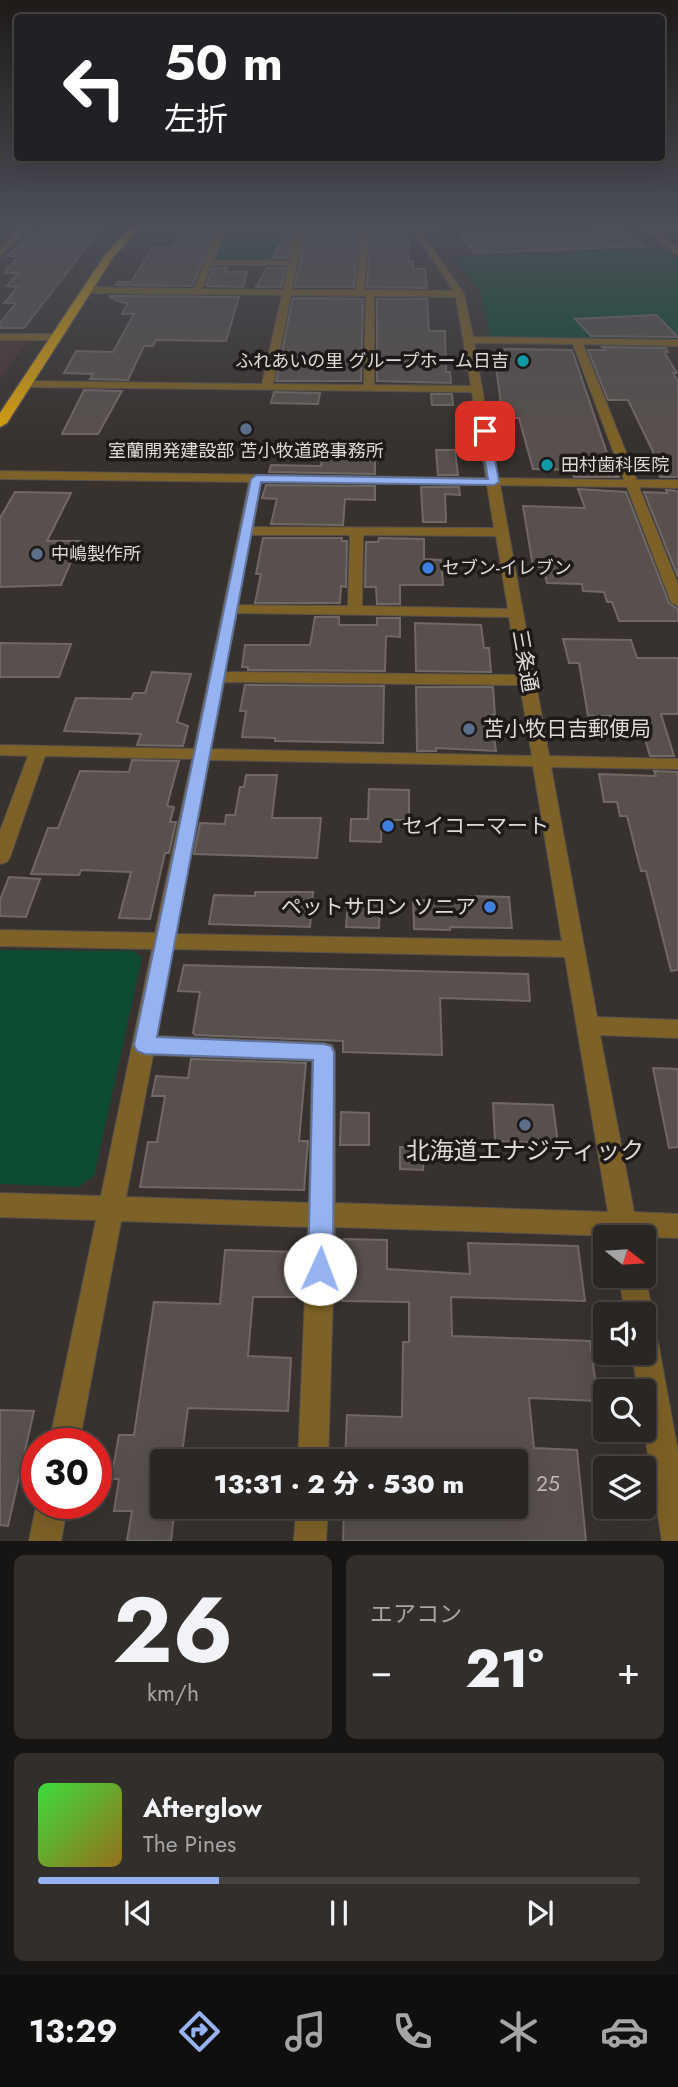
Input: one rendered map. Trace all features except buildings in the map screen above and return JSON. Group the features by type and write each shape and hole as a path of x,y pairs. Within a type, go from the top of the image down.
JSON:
{"highway":[{"path":"0,423 84,295"}],"street":[{"path":"267,386 286,295"},
{"path":"365,295 369,387"},
{"name":"三条通","path":"460,295 624,1225"},
{"path":"0,337 56,337"},
{"path":"469,340 676,346"},
{"path":"577,342 678,602"},
{"path":"25,384 477,389"},
{"path":"0,475 678,484"},
{"path":"67,1428 256,479"},
{"path":"247,531 502,532"},
{"path":"355,611 357,532"},
{"path":"230,609 517,613"},
{"path":"217,677 528,680"},
{"path":"0,750 678,764"},
{"path":"0,857 38,751"},
{"path":"0,938 574,950"},
{"path":"587,1026 678,1029"},
{"path":"145,1045 324,1052 323,1213 313,1449"},
{"path":"0,1205 323,1213 593,1229"},
{"path":"656,1228 678,1226"},
{"path":"648,1365 678,1541"},
{"path":"45,1541 49,1519"},
{"path":"310,1541 311,1519"}],"shaded area":[{"path":"0,339 25,340 26,343 0,379"}],"green space":[{"path":"481,295 678,295 678,339 490,337"},
{"path":"0,950 133,951 142,957 94,1176 78,1187 0,1184"}],"place":[{"name":"ふれあいの里 グループホーム日吉","path":"523,361"},
{"name":"室蘭開発建設部 苫小牧道路事務所","path":"246,429"},
{"name":"田村歯科医院","path":"547,465"},
{"name":"中嶋製作所","path":"37,554"},
{"name":"セブン-イレブン","path":"428,568"},
{"name":"苫小牧日吉郵便局","path":"469,729"},
{"name":"セイコーマート","path":"388,826"},
{"name":"ペットサロン ソニア","path":"490,907"},
{"name":"北海道エナジティック","path":"525,1125"}],"route":[{"path":"320,1269 324,1052 145,1045 256,479 494,482 485,431"}]}
